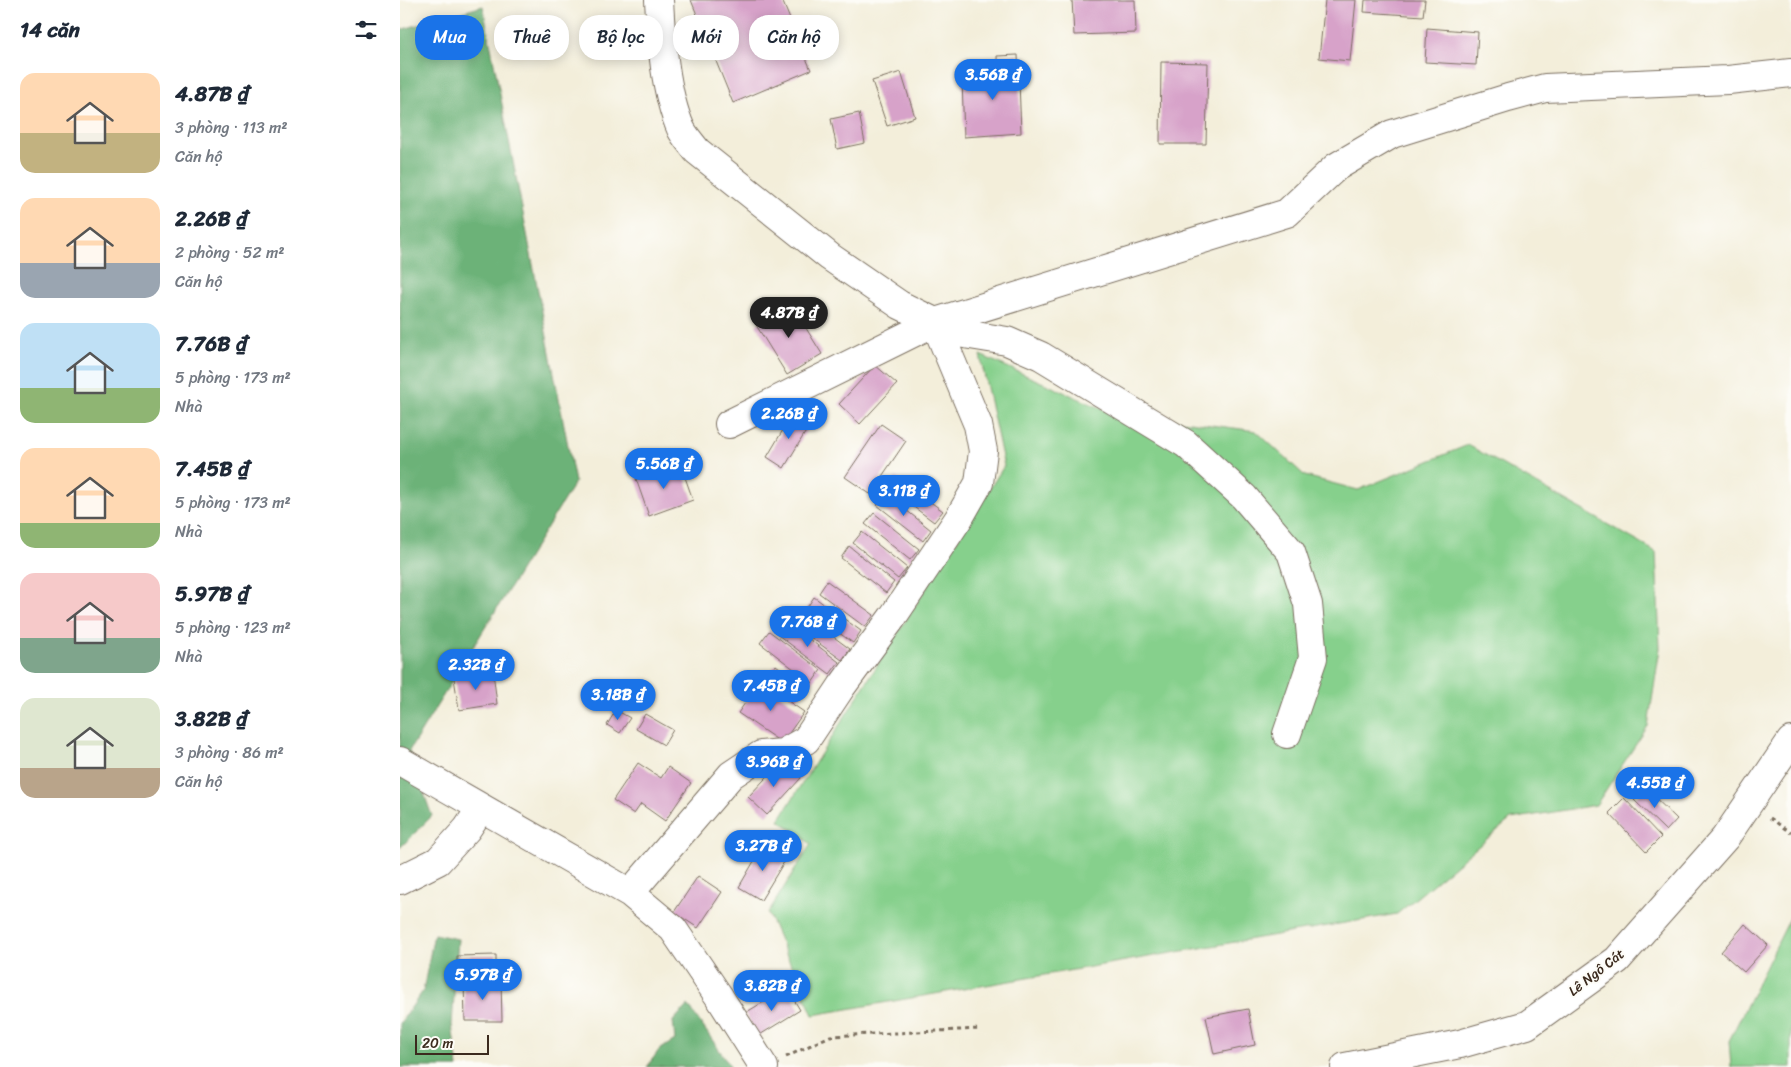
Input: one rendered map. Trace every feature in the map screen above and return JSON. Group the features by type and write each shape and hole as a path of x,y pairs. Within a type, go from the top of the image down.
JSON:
{"street":[{"path":"659,0 661,33 671,98 682,131 697,151 830,257 900,306 964,334 1007,340 1041,356 1186,444 1244,497 1286,545 1291,552 1308,604 1313,658 1287,734"},
{"path":"729,424 935,322 1287,213 1336,167 1392,134 1545,88 1728,80 1791,73"},
{"path":"630,894 731,775 761,755 783,753 806,740 842,686 892,618 959,518 979,483 983,451 978,425 935,322"},
{"name":"Lê Ngô Cát","path":"1345,1067 1457,1056 1527,1025 1617,960 1725,838 1791,741"},
{"path":"400,762 630,894 673,929 720,998 773,1063"},
{"path":"400,880 438,860 467,829 481,808"}],"path":[{"path":"773,1063 830,1036 981,1029"}],"green space":[{"path":"483,6 575,482 409,751 432,816 400,848 400,30 415,26 415,60 484,60 484,15 452,15"},
{"path":"980,355 1107,411 1256,431 1305,476 1358,490 1468,445 1656,552 1660,648 1648,726 1596,805 1511,819 1397,914 813,1015 768,913 811,844 779,820 1004,466"},
{"path":"1791,916 1791,1067 1731,1067 1729,1041"},
{"path":"434,934 458,939 452,1025 458,1067 400,1067 400,1023 423,991"},
{"path":"688,1005 731,1067 647,1067 659,1050 675,1040 673,1021"}],"building":[{"path":"691,0 782,0 788,15 749,15 749,60 807,60 811,70 733,103 715,60 739,60 739,15 697,15"},
{"path":"1072,0 1135,0 1136,33 1074,35"},
{"path":"1325,0 1356,0 1350,61 1319,58"},
{"path":"1365,0 1425,0 1423,16 1364,12"},
{"path":"1427,28 1478,32 1476,65 1425,62"},
{"path":"1018,55 1021,133 964,137 962,79 998,77 997,56"},
{"path":"1161,62 1208,63 1206,144 1160,144"},
{"path":"901,72 915,117 887,126 872,81"},
{"path":"859,113 865,143 837,149 831,119"},
{"path":"791,304 822,354 787,375 756,325"},
{"path":"875,365 897,384 860,424 839,404"},
{"path":"793,413 811,423 784,468 767,457"},
{"path":"881,424 906,441 870,494 845,477"},
{"path":"680,463 693,500 649,516 636,479"},
{"path":"896,477 943,511 934,522 888,488"},
{"path":"886,494 931,530 923,541 877,505"},
{"path":"874,513 919,549 910,560 865,524"},
{"path":"862,532 907,568 898,579 853,543"},
{"path":"849,546 894,582 886,593 841,558"},
{"path":"827,581 874,615 865,627 819,593"},
{"path":"814,597 861,631 853,643 806,609"},
{"path":"804,615 850,649 842,660 795,626"},
{"path":"787,622 839,662 830,674 778,635"},
{"path":"769,631 821,670 812,683 760,643"},
{"path":"776,665 806,688 796,700 766,677"},
{"path":"493,672 497,704 459,710 454,678"},
{"path":"760,682 804,712 782,743 738,713"},
{"path":"616,710 630,718 620,733 607,725"},
{"path":"645,714 673,730 664,745 636,729"},
{"path":"782,761 801,778 767,815 748,797"},
{"path":"638,763 661,778 668,767 691,783 665,821 641,804 634,814 613,800"},
{"path":"1645,788 1677,819 1666,831 1634,800"},
{"path":"1624,798 1661,837 1646,852 1609,813"},
{"path":"764,844 787,857 761,900 739,887"},
{"path":"698,876 722,892 698,928 674,912"},
{"path":"1745,924 1768,945 1744,972 1721,952"},
{"path":"496,955 496,974 457,974 457,956"},
{"path":"501,980 502,1021 465,1021 464,981"},
{"path":"787,988 800,1010 758,1036 745,1013"},
{"path":"1248,1009 1255,1045 1214,1054 1206,1017"}]}
